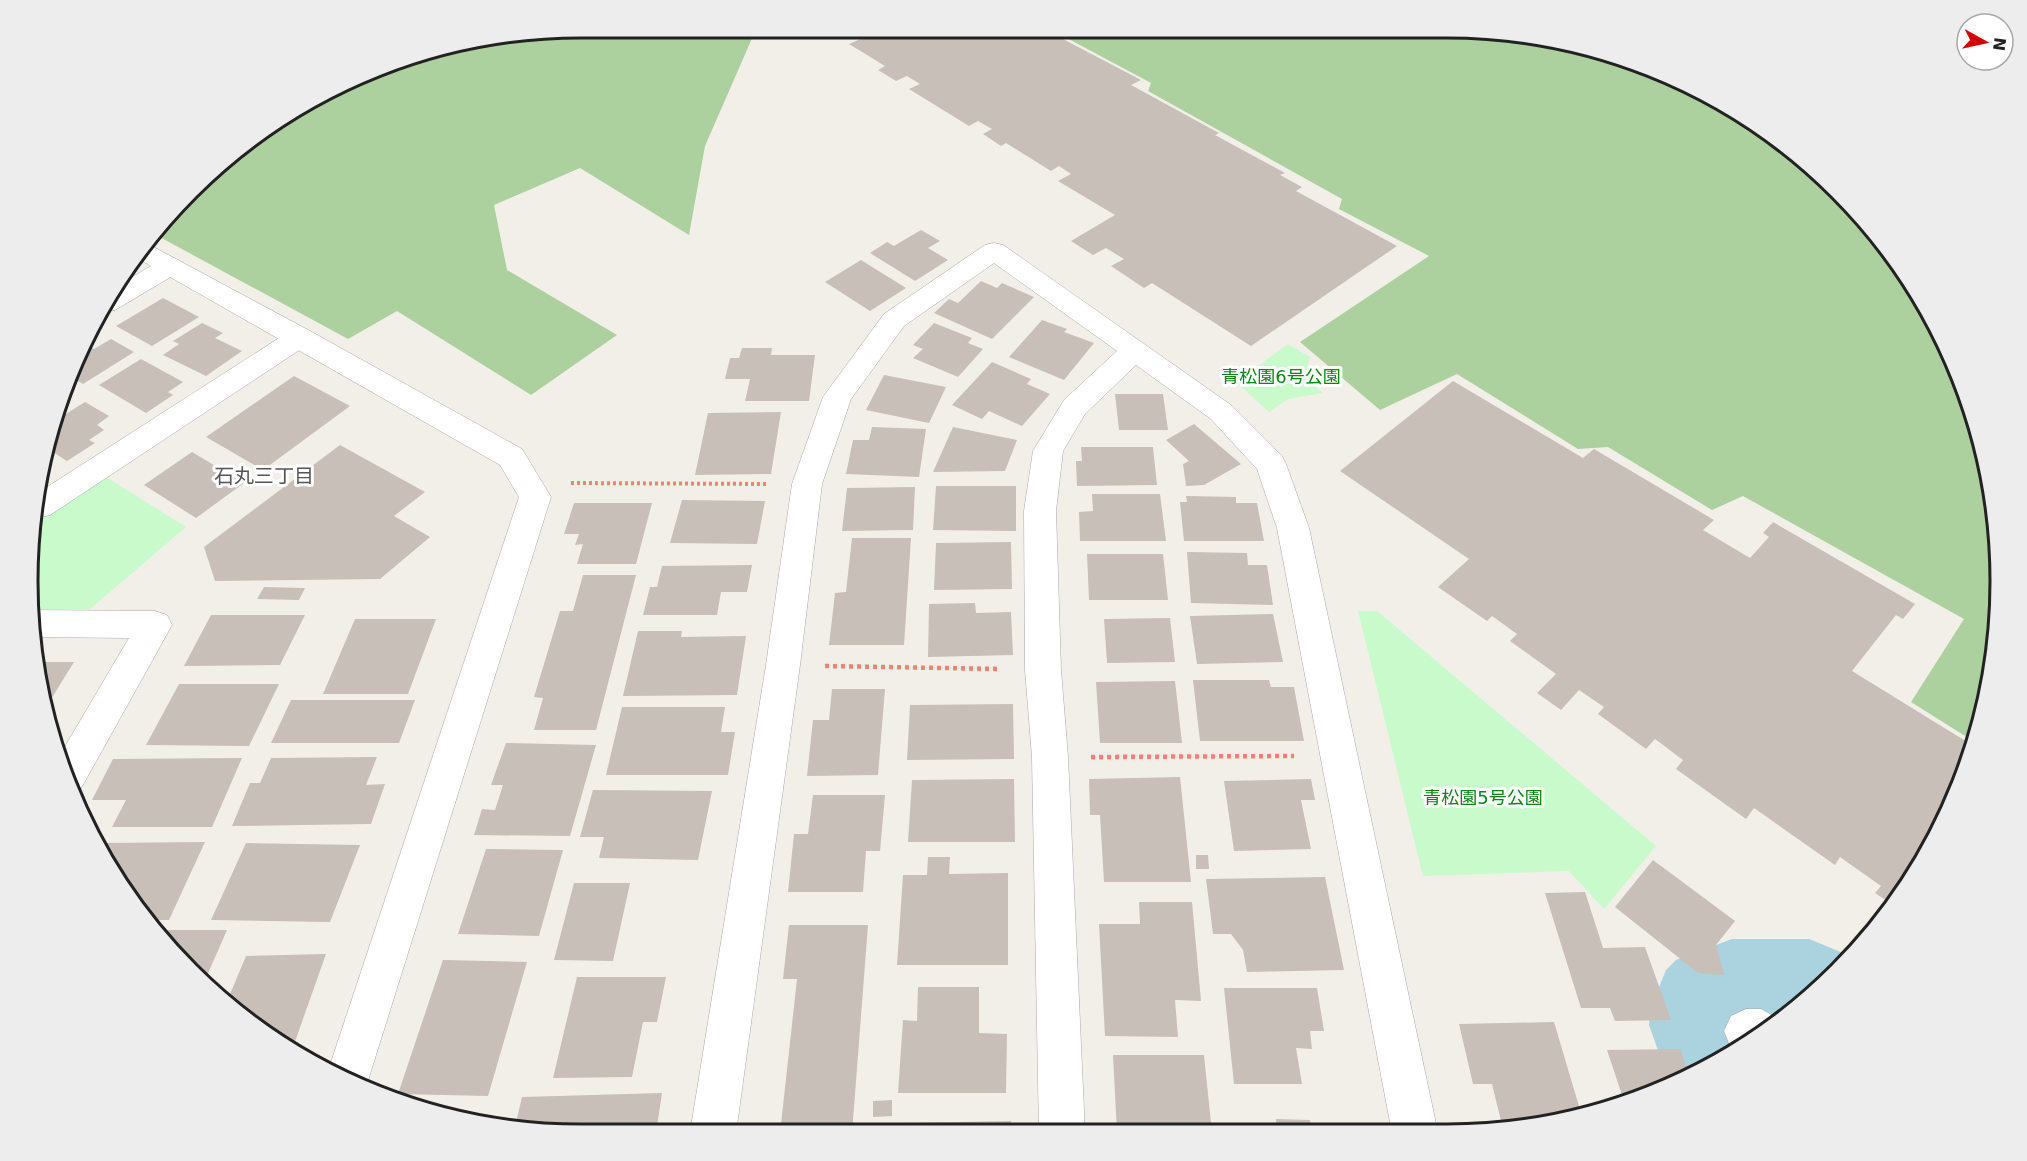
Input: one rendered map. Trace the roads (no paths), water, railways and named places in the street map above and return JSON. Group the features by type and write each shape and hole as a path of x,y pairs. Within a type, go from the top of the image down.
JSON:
{"street":[{"path":"714,1124 783,665 807,484 837,398 894,320 994,251 1221,412 1271,464 1293,528 1413,1124"},
{"path":"147,254 511,457 535,497 350,1072"},
{"path":"117,297 170,266"},
{"path":"43,504 300,337"},
{"path":"1062,1124 1050,757 1043,670 1040,512 1048,451 1074,407 1135,351"},
{"path":"40,623 154,625 72,770"}],"waterway":[{"path":"1715,1053 1705,1025 1705,1009 1715,999 1732,994 1799,994"}],"district":[{"name":"石丸三丁目","path":"264,476"}],"park label":[{"name":"青松園6号公園","path":"1281,377"},
{"name":"青松園5号公園","path":"1483,798"}]}
